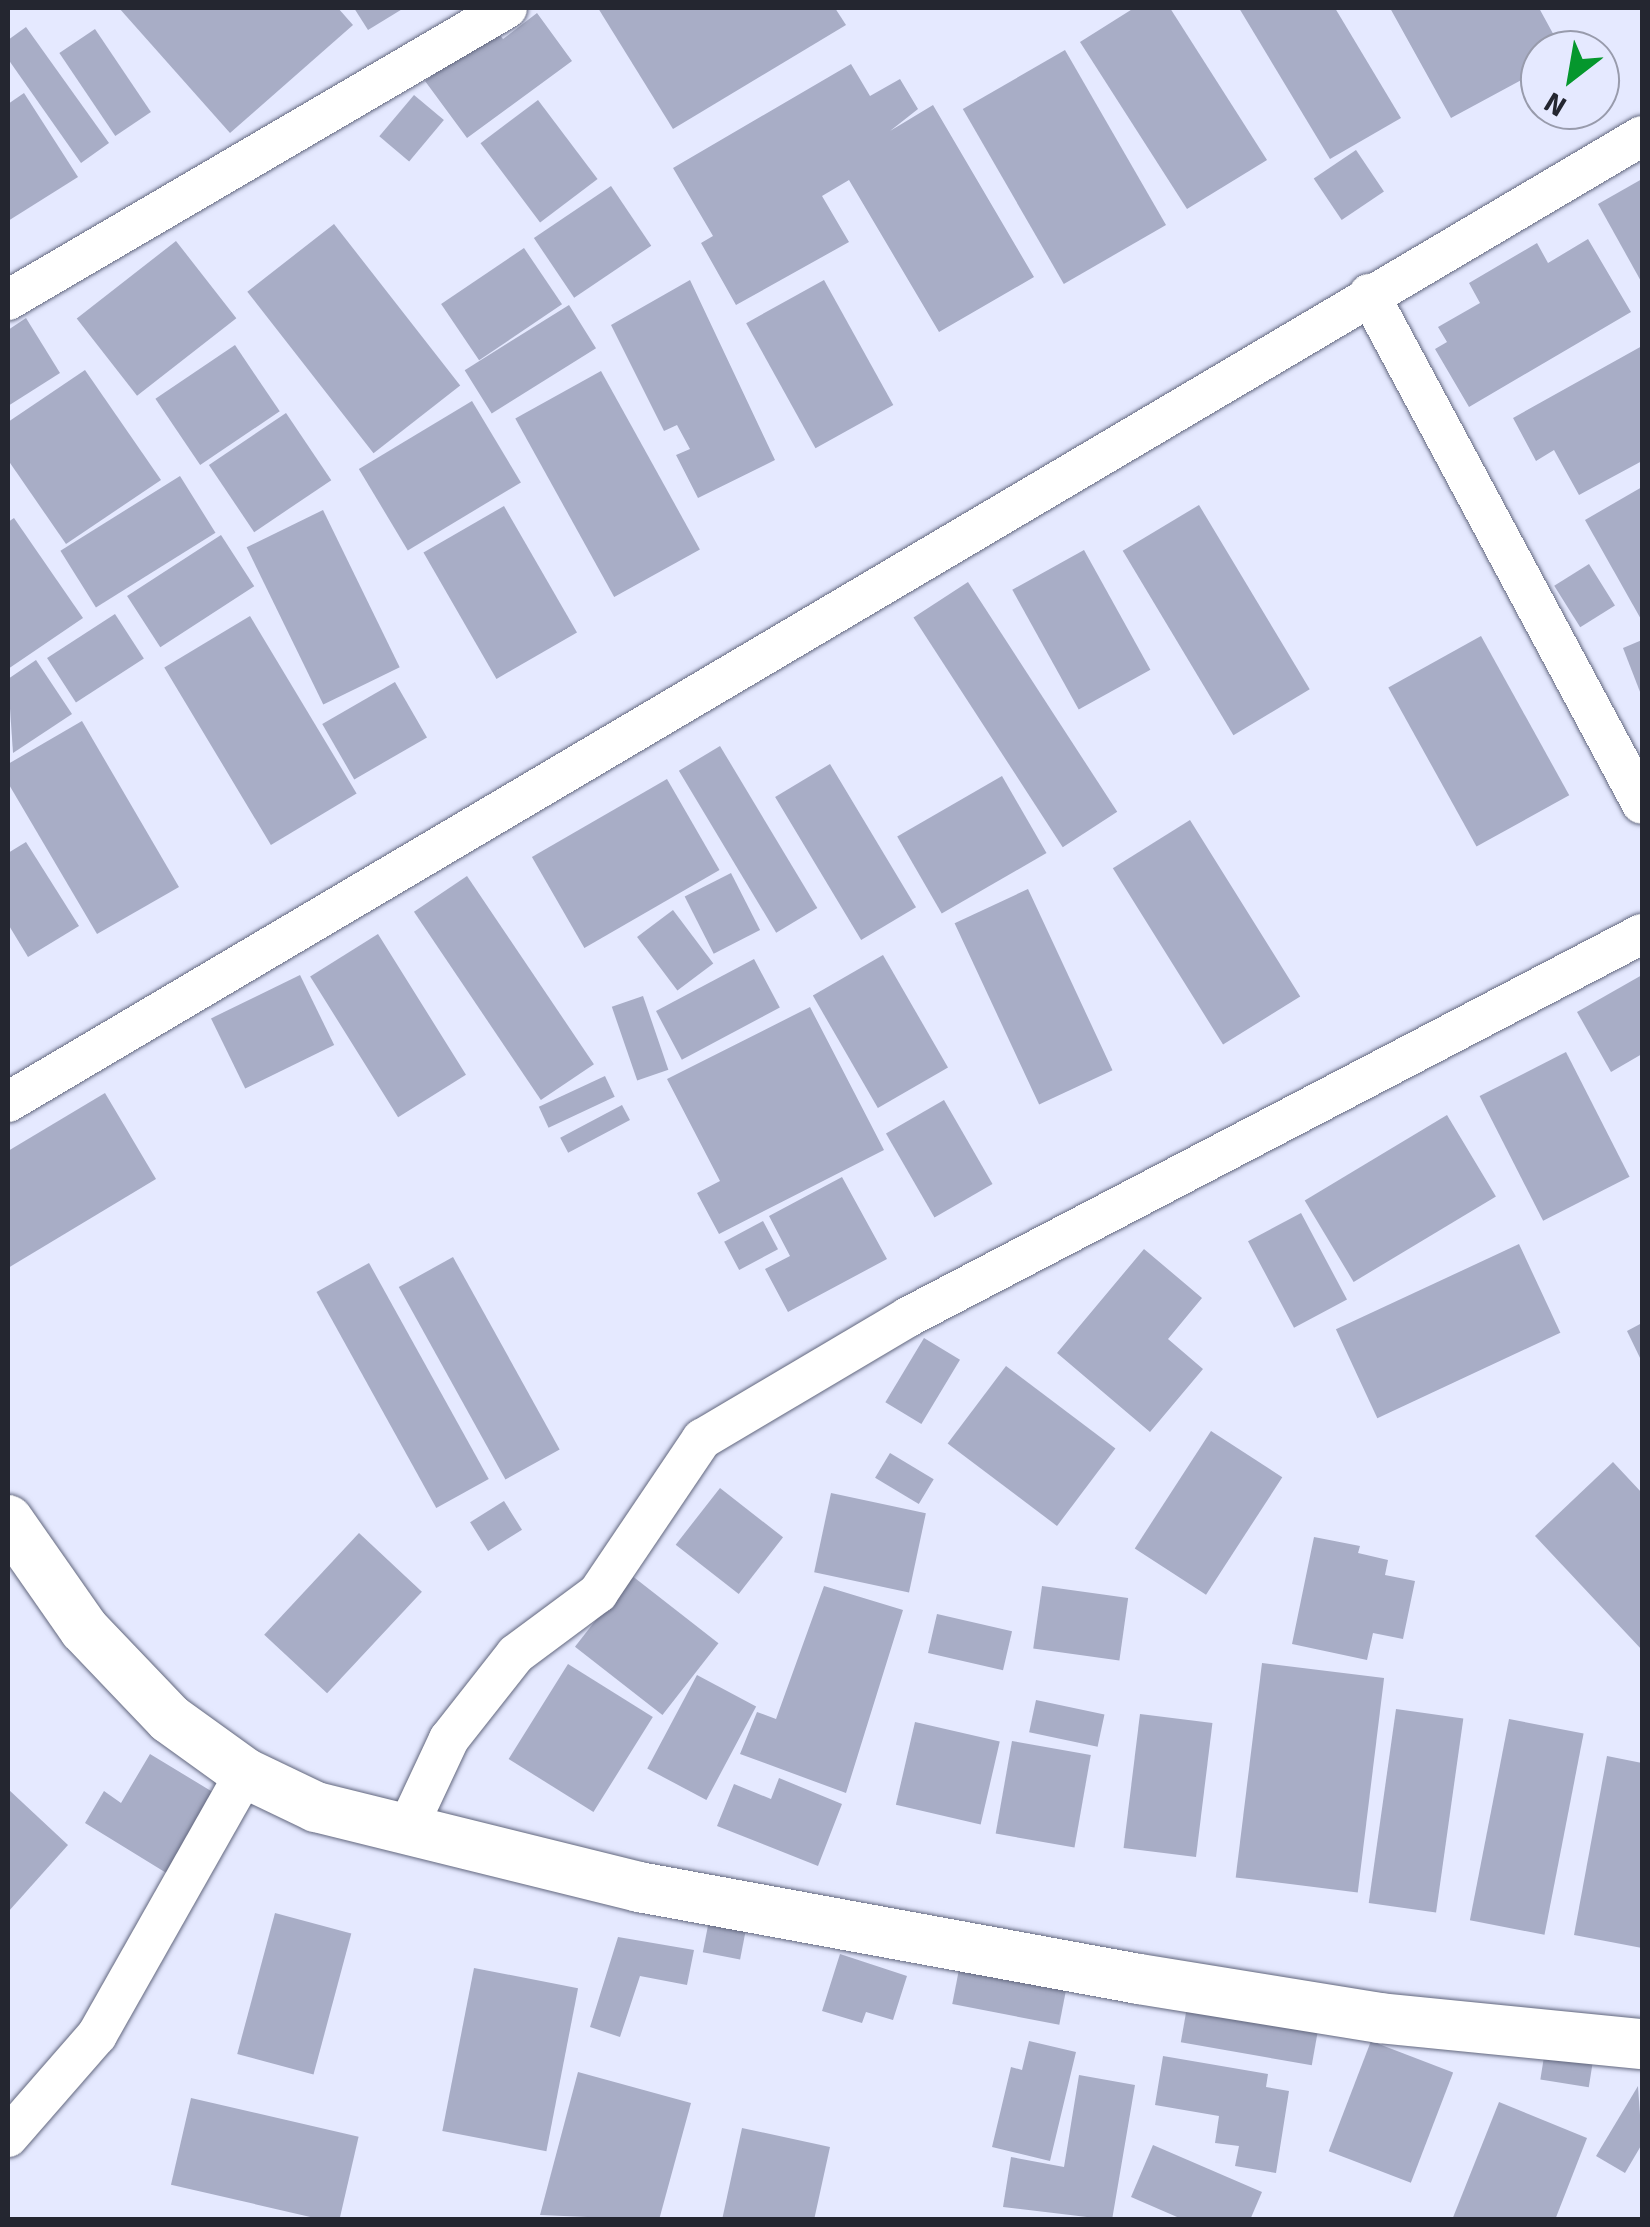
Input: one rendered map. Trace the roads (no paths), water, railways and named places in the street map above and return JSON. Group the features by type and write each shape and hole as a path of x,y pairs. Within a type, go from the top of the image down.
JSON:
{"street":[{"path":"8,300 507,8"},
{"path":"8,1102 1642,136"},
{"path":"1369,294 1642,804"},
{"path":"406,1834 449,1739 516,1654 598,1593 702,1439 908,1317 1642,934"},
{"path":"8,1520 84,1629 170,1719 245,1773 316,1807 406,1834 1139,1980 1380,2018 1642,2044"},
{"path":"8,2137 97,2035 245,1773"}]}
